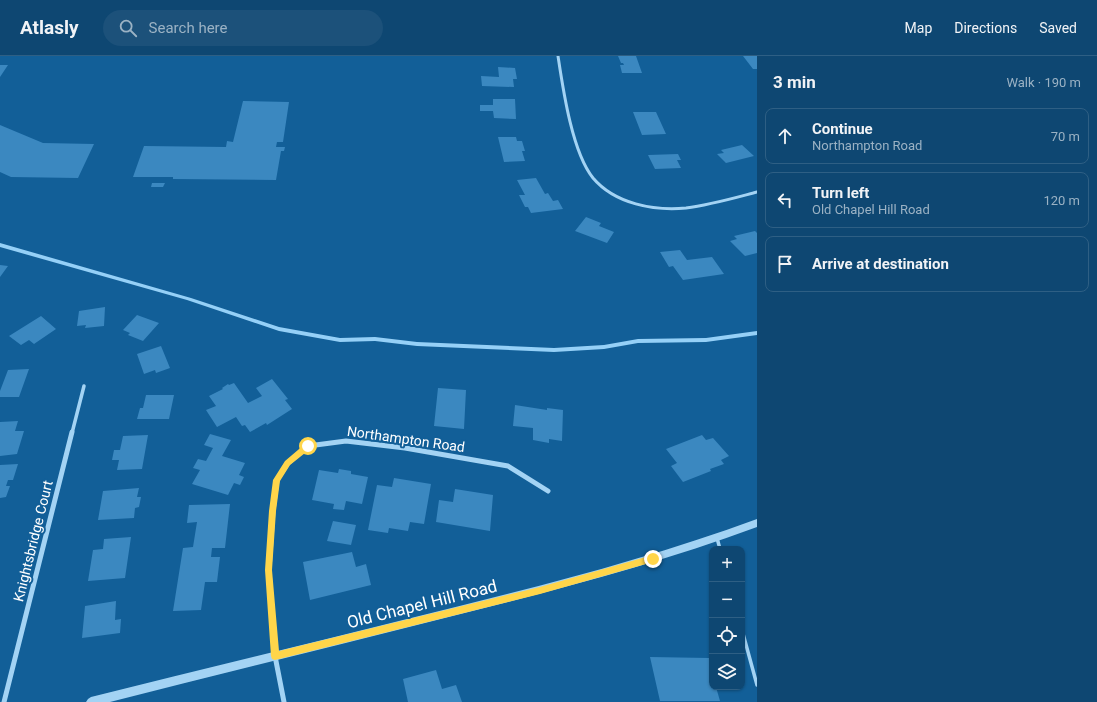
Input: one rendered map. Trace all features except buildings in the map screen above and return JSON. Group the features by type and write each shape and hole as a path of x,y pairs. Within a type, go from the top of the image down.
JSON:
{"street":[{"path":"558,56 562,84 580,152 592,177 609,191 628,201 654,207 675,209 707,204 757,192"},
{"name":"Knightsbridge Court","path":"4,702 84,386"},
{"name":"Northampton Road","path":"284,702 275,656 268,570 273,511 277,480 288,463 308,446 346,441 405,448 508,466 548,490"},
{"name":"Old Chapel Hill Road","path":"91,702 540,590 653,559 757,523"}],"lane":[{"path":"717,538 719,546"},
{"path":"745,641 757,685"}],"waterway":[{"path":"0,245 189,299 279,329 340,340 375,339 417,344 554,350 604,347 638,341 706,340 757,333"}],"route":[{"path":"308,446 288,463 277,480 268,570 275,656 540,590 653,559"}]}
